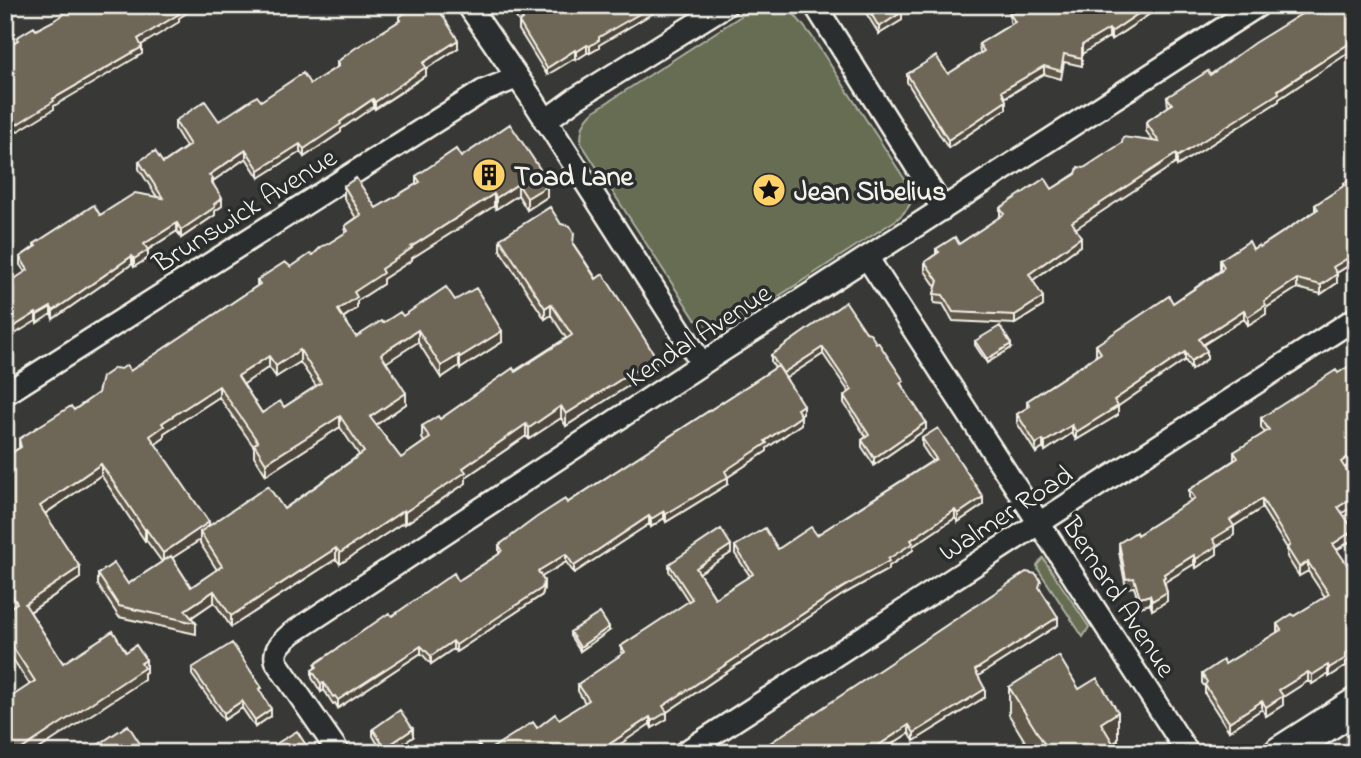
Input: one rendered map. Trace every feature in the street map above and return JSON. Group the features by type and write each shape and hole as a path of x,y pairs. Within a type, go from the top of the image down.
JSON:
{"main road":[{"path":"1281,753 1356,705"}],"street":[{"path":"468,5 702,364"},
{"path":"545,121 575,99 726,5"},
{"path":"814,5 943,209"},
{"name":"Kendal Avenue","path":"339,753 277,663 276,651 281,642 447,530 1259,5"},
{"name":"Brunswick Avenue","path":"5,394 483,91 516,78"},
{"name":"Bernard Avenue","path":"868,259 1188,753"},
{"name":"Walmer Road","path":"684,753 1356,318"}],"green space":[{"path":"758,5 781,5 794,14 811,35 904,178 911,201 896,220 722,333 708,330 695,319 581,143 581,133 583,125 594,111"},
{"path":"1043,558 1089,627 1083,637 1038,569 1037,565"}],"building":[{"path":"78,5 187,5 177,12 179,14 138,39 142,47 53,99 54,101 5,132 5,48 34,27 36,30"},
{"path":"416,5 436,5 458,40 423,63 426,67 375,102 373,99 358,109 304,149 300,144 259,170 246,150 209,175 222,198 214,204 215,207 181,230 177,223 144,244 148,250 134,259 132,256 53,311 51,307 37,315 36,313 5,332 5,285 28,270 20,257 36,246 34,244 94,205 100,215 135,193 163,198 139,161 155,151 163,163 190,145 175,121 205,101 219,121 257,96 261,101 303,73 310,84 339,66 337,62 354,49 401,20 399,17"},
{"path":"513,5 653,6 599,37 599,40 590,46 587,45 576,52 575,50 547,68 519,22 523,20"},
{"path":"866,5 897,5 902,12 879,27"},
{"path":"1010,5 1151,5 1111,32 1109,29 1082,45 1082,58 1064,54 1061,71 1044,66 1002,91 1006,101 948,140 907,74 936,56 948,74 984,51 979,44 1015,22 1010,14 1014,11"},
{"path":"1316,5 1356,5 1356,39 1278,90 1279,93 1177,157 1176,154 1072,222 1081,237 1029,274 1043,297 1015,315 953,312 943,295 934,294 938,281 925,262 939,252 936,249 955,237 959,244 1004,214 1000,208 1045,178 1052,189 1076,174 1078,167 1084,168 1122,143 1123,137 1159,142 1146,122 1172,104 1167,97 1208,71 1210,75 1254,43"},
{"path":"510,124 540,169 537,171 547,186 527,198 518,184 496,198 494,194 381,269 383,273 354,292 357,297 338,310 356,337 400,312 403,316 446,287 455,300 476,288 502,331 441,366 418,330 381,354 406,393 370,417 401,458 430,438 422,426 438,416 440,419 513,368 515,372 572,335 551,304 545,308 500,239 550,207 561,224 570,226 574,233 573,244 596,279 603,274 656,357 566,414 561,406 529,428 526,424 463,468 466,472 405,512 404,510 340,553 336,548 231,616 214,591 185,610 196,623 119,606 98,574 114,563 128,584 171,556 191,587 222,566 200,532 268,486 284,509 364,452 340,416 266,463 254,444 258,442 219,386 162,423 164,426 150,436 209,522 163,553 101,464 40,506 80,567 25,604 63,663 113,631 126,652 136,645 146,660 141,663 144,668 16,753 5,753 5,701 35,681 5,635 5,611 17,603 5,585 5,457 21,447 19,439 71,406 74,410 98,393 102,377 115,368 121,369 127,365 130,371 260,284 257,280 285,262 291,267 348,231 345,226 361,215 344,186 356,178 376,208 420,182 416,176 456,149 461,157","holes":["300,350 321,383 284,407 280,401 262,413 238,376 269,356 276,366"]},
{"path":"1356,176 1356,253 1333,267 1337,274 1321,285 1297,279 1264,301 1266,305 1248,317 1244,310 1199,339 1207,351 1191,361 1185,352 1114,400 1118,406 1076,432 1072,425 1045,442 1043,440 1036,444 1017,414 1030,406 1027,401 1101,353 1096,345 1169,296 1173,303 1221,271 1224,267 1220,260 1249,241 1253,249 1259,245 1260,247 1318,209 1315,205"},
{"path":"846,302 866,332 878,342 904,381 900,383 926,422 874,458 862,440 869,435 844,396 852,390 823,347 783,373 771,355"},
{"path":"1000,326 1011,344 987,359 975,341"},
{"path":"1356,362 1356,451 1341,462 1356,485 1356,496 1338,507 1354,530 1333,544 1353,573 1356,572 1356,640 1350,644 1353,649 1345,654 1346,658 1329,668 1328,665 1312,675 1308,672 1279,690 1283,696 1266,707 1262,701 1229,722 1205,685 1207,682 1202,674 1223,660 1225,664 1281,630 1277,624 1329,594 1308,562 1299,567 1287,548 1290,545 1262,499 1230,520 1234,526 1213,539 1217,546 1196,559 1194,555 1164,574 1167,592 1152,601 1150,595 1140,598 1134,578 1126,579 1119,543 1136,532 1137,535 1195,498 1189,490 1238,458 1234,452 1269,430 1261,418 1336,370 1338,373"},
{"path":"778,366 803,405 797,409 801,416 725,471 728,477 666,514 664,511 651,519 649,516 574,566 566,554 538,571 544,581 542,588 456,645 453,641 431,656 421,646 338,700 324,683 321,684 312,670 317,667 315,664 389,613 392,616 454,573 458,581 499,554 502,550 499,545 537,517 565,499 567,503"},
{"path":"938,428 983,497 958,514 955,510 911,540 913,543 888,559 889,561 842,588 663,706 667,712 652,721 650,717 596,753 484,753 533,722 537,728 555,714 559,719 589,700 578,684 625,652 621,646 692,599 669,564 721,529 731,545 696,568 715,598 753,574 735,546 765,528 778,549 811,527 817,535 936,459 922,438"},
{"path":"1026,572 1036,574 1041,581 1039,587 1058,617 975,670 985,689 914,733 909,725 867,753 755,753"},
{"path":"600,613 609,627 580,647 570,632"},
{"path":"232,643 262,688 259,689 271,709 255,720 242,701 224,713 192,668"},
{"path":"1059,656 1079,689 1097,678 1118,712 1101,723 1119,753 1050,753 1009,687"},
{"path":"400,710 413,729 385,748 373,729"},
{"path":"128,725 146,753 86,753"},
{"path":"297,731 311,753 261,753"},
{"path":"479,745 484,753 468,753"},
{"path":"1356,745 1356,753 1338,753 1348,746 1350,749"}],"place":[{"name":"Toad Lane","path":"489,175"},
{"name":"Jean Sibelius","path":"769,190"}]}
